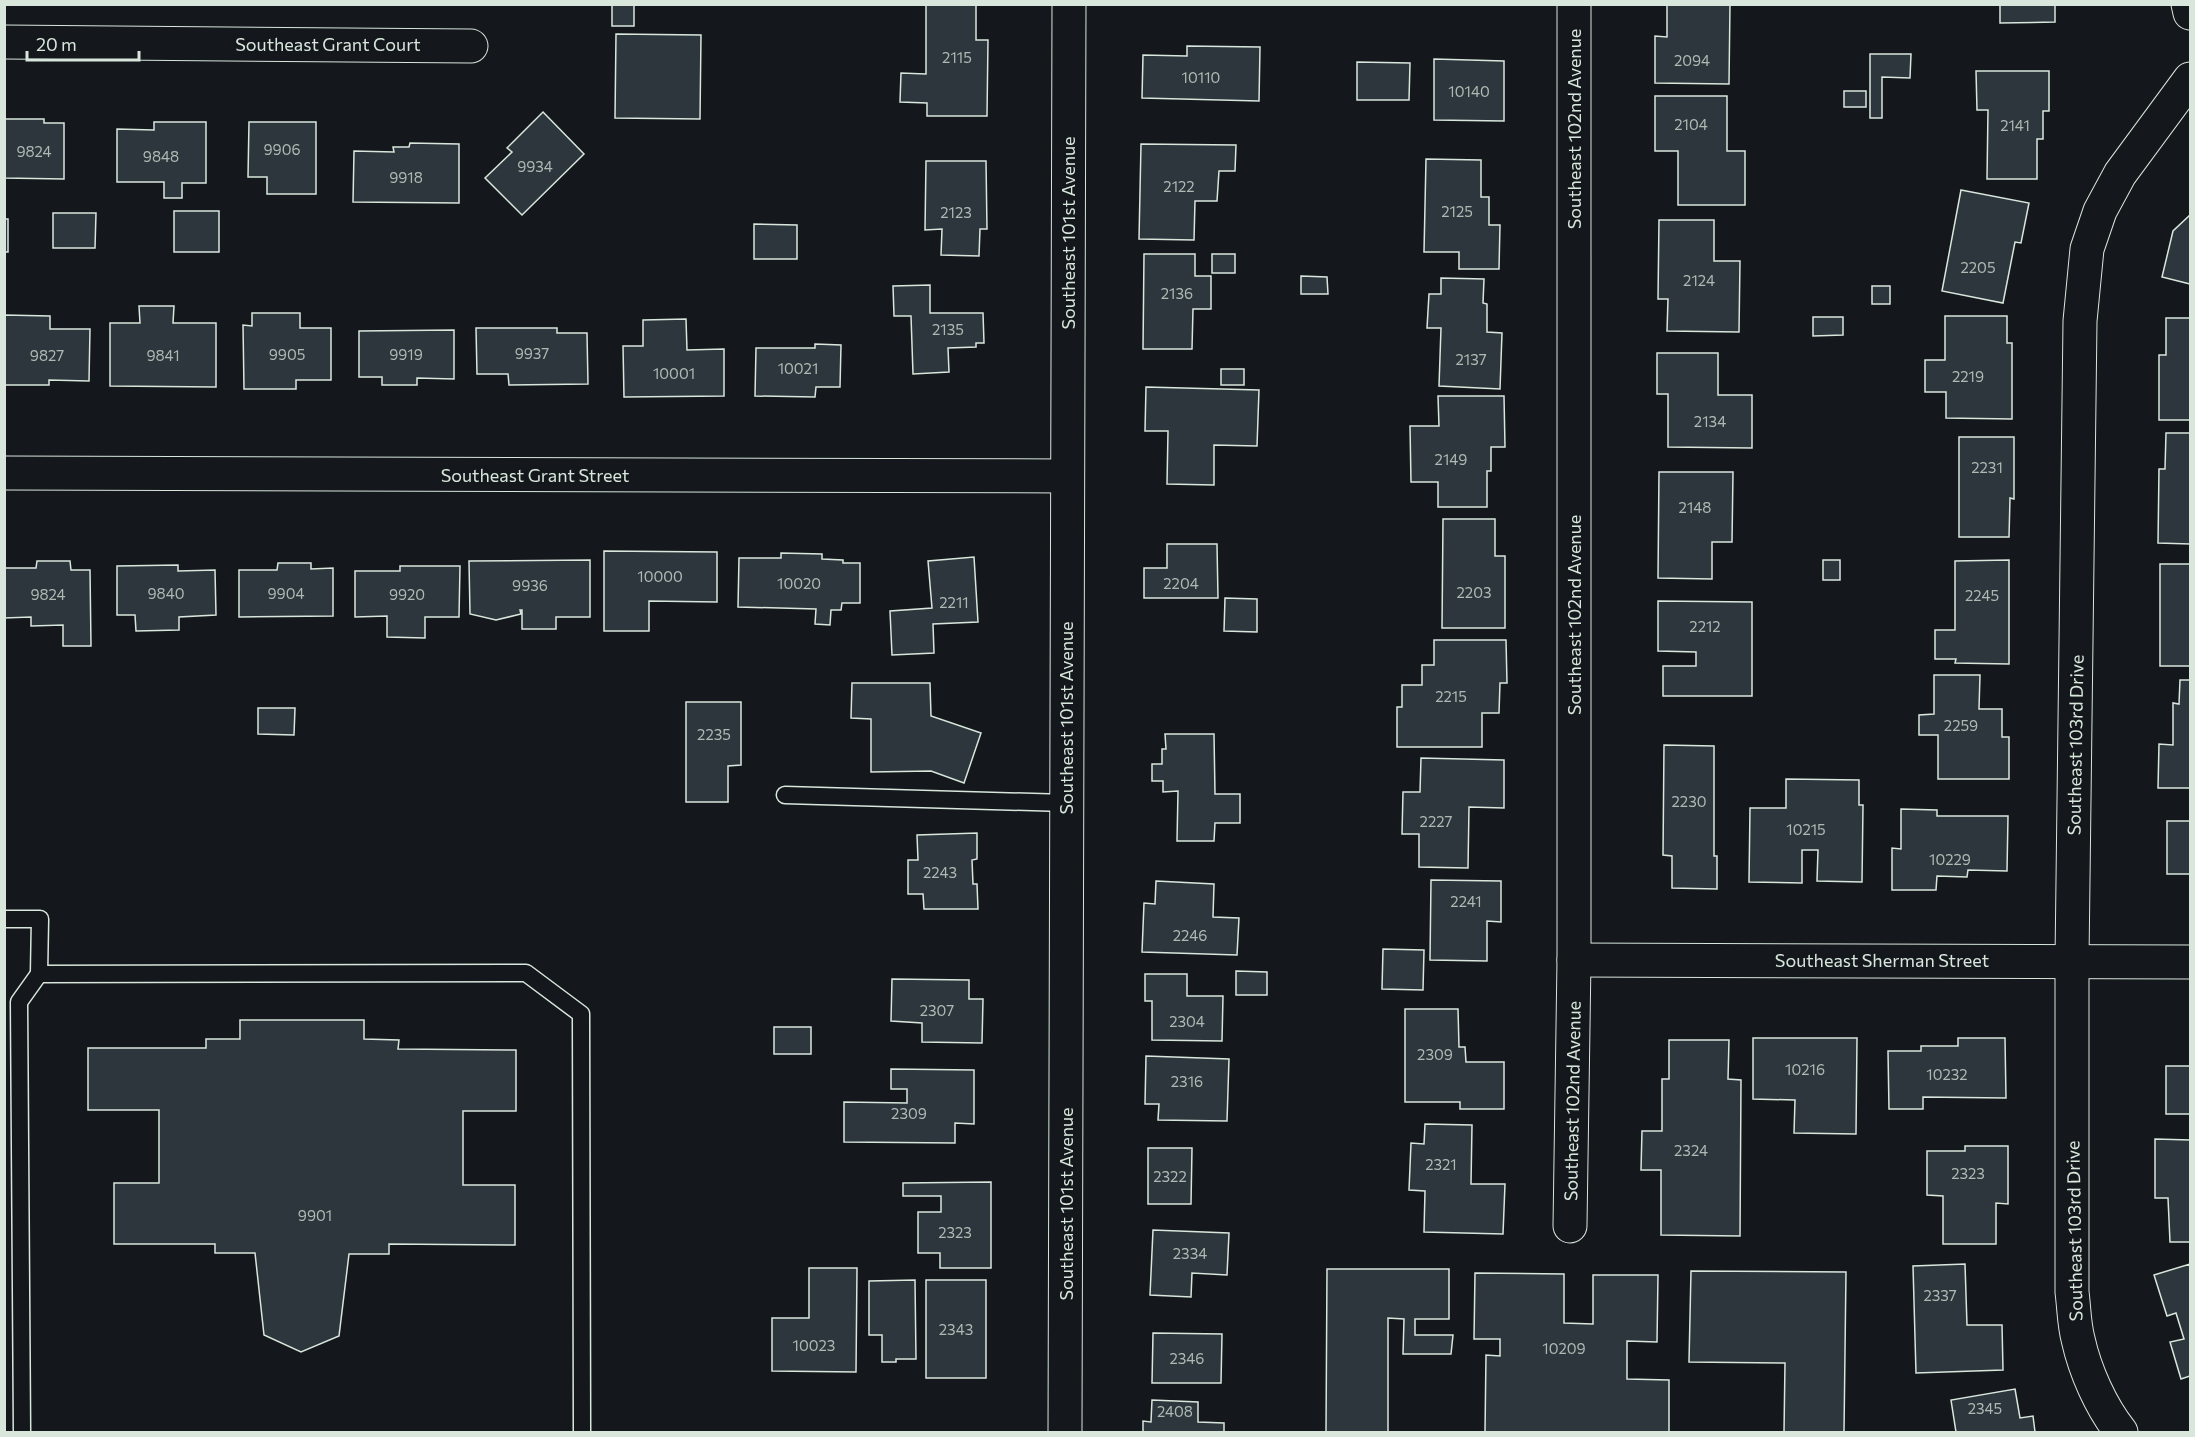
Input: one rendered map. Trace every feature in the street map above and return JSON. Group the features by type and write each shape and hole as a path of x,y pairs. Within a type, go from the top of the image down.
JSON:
{"street":[{"name":"Southeast 101st Avenue","path":"1065,1432 1068,4"},
{"name":"Southeast 102nd Avenue","path":"1570,1226 1574,960 1574,4"},
{"path":"2188,4 2190,13"},
{"name":"Southeast Grant Court","path":"4,42 471,46"},
{"name":"Southeast 103rd Drive","path":"2121,1432 2091,1379 2078,1339 2072,1292 2072,960 2080,321 2087,249 2100,211 2120,174 2190,79"},
{"name":"Southeast Grant Street","path":"4,473 1066,476"},
{"name":"Southeast Sherman Street","path":"1574,960 2190,962"}],"lane":[{"path":"785,795 1066,803"},
{"path":"4,919 40,919 39,974 19,1002 22,1432"},
{"path":"39,974 526,973 581,1014 582,1432"}],"building":[{"path":"612,4 634,4 634,26 612,26"},
{"path":"926,4 976,4 976,40 988,40 987,116 927,116 927,103 900,102 901,73 926,74"},
{"path":"1667,4 1730,4 1729,84 1655,83 1655,36 1667,37"},
{"path":"2000,4 2055,4 2055,22 2000,23"},
{"path":"616,34 701,35 700,119 615,118"},
{"path":"1187,46 1260,47 1259,101 1142,98 1143,55 1187,56"},
{"path":"1870,54 1911,54 1910,78 1882,77 1882,118 1870,118"},
{"path":"1434,59 1504,61 1504,121 1434,120"},
{"path":"1357,62 1410,63 1409,100 1357,100"},
{"path":"1976,71 2049,71 2049,111 2043,111 2043,139 2037,139 2037,179 1987,179 1988,110 1977,110"},
{"path":"1844,91 1866,91 1866,107 1844,107"},
{"path":"1655,96 1727,96 1727,151 1745,151 1745,205 1678,205 1678,151 1655,151"},
{"path":"543,112 584,154 522,215 485,178 512,152 507,148"},
{"path":"4,119 44,119 44,123 64,123 64,179 4,178"},
{"path":"154,122 206,122 206,183 182,183 182,198 164,198 164,182 117,182 117,129 154,130"},
{"path":"249,122 316,122 316,194 267,194 267,177 248,177"},
{"path":"410,143 459,144 459,203 353,202 354,151 394,152 393,147 409,147"},
{"path":"1141,144 1236,145 1235,171 1219,171 1217,201 1195,201 1194,240 1139,239"},
{"path":"1426,159 1481,160 1481,197 1489,197 1489,225 1500,225 1499,269 1459,269 1459,252 1424,252"},
{"path":"926,161 986,161 987,229 980,229 979,256 941,255 942,229 925,230"},
{"path":"1961,190 2029,203 2021,243 2015,242 2003,303 1942,291"},
{"path":"174,211 219,211 219,252 174,252"},
{"path":"53,213 96,213 95,248 53,248"},
{"path":"2190,215 2190,284 2162,277 2173,231"},
{"path":"4,219 8,219 8,252 4,252"},
{"path":"1659,220 1714,220 1714,261 1740,261 1739,332 1667,331 1668,299 1658,299"},
{"path":"754,224 797,225 797,259 754,259"},
{"path":"1144,254 1195,254 1195,276 1211,276 1211,309 1193,309 1192,349 1143,349"},
{"path":"1212,254 1235,254 1235,273 1212,273"},
{"path":"1301,276 1327,277 1328,294 1301,294"},
{"path":"1441,278 1484,279 1483,303 1487,304 1487,332 1502,333 1500,389 1439,386 1441,328 1427,328 1429,294 1441,294"},
{"path":"930,285 930,313 983,313 984,343 976,343 976,347 948,348 949,372 913,374 911,316 894,316 893,286"},
{"path":"1872,286 1890,286 1890,304 1872,304"},
{"path":"139,306 174,306 173,323 216,323 216,387 110,386 110,323 140,323"},
{"path":"252,313 300,313 300,328 331,328 331,380 296,380 296,389 244,389 243,325 252,326"},
{"path":"4,315 50,316 50,329 90,329 89,381 49,380 49,385 4,385"},
{"path":"1945,316 2007,316 2007,343 2012,343 2012,419 1946,418 1946,392 1925,392 1925,360 1945,360"},
{"path":"1813,317 1843,317 1843,335 1813,336"},
{"path":"2166,318 2190,318 2190,420 2159,420 2159,355 2166,355"},
{"path":"686,319 687,350 724,349 724,396 624,397 623,346 643,346 643,320"},
{"path":"476,328 557,328 557,333 587,333 588,384 509,385 508,374 477,374"},
{"path":"454,330 454,379 417,378 417,385 382,385 382,377 359,377 359,331"},
{"path":"815,344 841,345 840,387 816,387 815,397 755,396 756,348 815,348"},
{"path":"1657,353 1718,353 1718,395 1752,395 1752,448 1668,447 1668,394 1657,394"},
{"path":"1221,369 1244,369 1244,385 1221,385"},
{"path":"1146,387 1259,390 1257,446 1214,445 1214,485 1167,484 1168,431 1145,431"},
{"path":"1438,396 1504,396 1505,447 1491,447 1491,471 1487,471 1487,507 1438,507 1438,482 1411,482 1410,426 1439,426"},
{"path":"2166,433 2190,433 2190,544 2158,543 2159,469 2165,469"},
{"path":"1959,437 2014,437 2014,499 2010,498 2009,537 1959,537"},
{"path":"1659,472 1733,472 1732,542 1712,542 1712,579 1658,578"},
{"path":"1443,519 1495,519 1495,556 1505,556 1505,628 1442,628"},
{"path":"1167,544 1217,544 1218,598 1144,598 1144,568 1167,568"},
{"path":"604,551 717,552 717,602 649,601 649,631 604,631"},
{"path":"781,553 822,554 822,559 860,563 860,603 842,603 841,610 831,610 830,625 815,624 816,609 738,607 739,558 781,558"},
{"path":"974,557 978,622 933,624 934,653 892,655 890,611 932,608 928,561"},
{"path":"590,560 590,617 556,617 556,629 522,629 522,610 520,610 521,614 496,620 470,614 469,561"},
{"path":"1823,560 1840,560 1840,580 1823,580"},
{"path":"2009,560 2009,664 1955,663 1956,659 1935,659 1935,630 1955,630 1955,561"},
{"path":"37,561 70,561 71,570 90,570 91,646 63,646 63,625 31,626 31,617 4,618 4,568 36,568"},
{"path":"278,563 311,563 311,569 333,568 333,616 239,617 239,570 277,570"},
{"path":"2160,564 2190,564 2190,666 2160,666"},
{"path":"178,565 178,571 215,570 216,615 179,617 179,630 136,631 135,615 117,615 117,566"},
{"path":"400,566 460,566 459,617 425,617 425,638 387,637 387,616 355,617 355,571 400,571"},
{"path":"1225,598 1257,599 1257,632 1224,631"},
{"path":"1658,601 1752,602 1752,696 1663,696 1663,666 1696,666 1696,652 1658,651"},
{"path":"1434,640 1506,640 1507,683 1500,683 1499,713 1482,713 1482,747 1397,747 1397,707 1402,707 1402,685 1422,685 1422,665 1434,665"},
{"path":"1934,675 1980,675 1979,709 2002,709 2002,737 2009,737 2009,779 1938,779 1938,735 1919,735 1919,715 1934,714"},
{"path":"2180,680 2190,680 2190,788 2158,788 2159,744 2173,745 2173,703 2179,704"},
{"path":"852,683 930,683 931,716 981,733 964,783 931,771 871,772 871,719 851,718"},
{"path":"686,702 741,702 741,765 728,766 728,802 686,802"},
{"path":"258,708 295,708 294,735 258,734"},
{"path":"1165,734 1214,734 1215,794 1240,794 1240,823 1215,823 1214,841 1177,841 1178,791 1163,792 1163,781 1152,781 1152,764 1162,764 1162,749 1166,749"},
{"path":"1664,745 1714,746 1714,856 1717,856 1717,889 1672,888 1672,856 1663,855"},
{"path":"1421,758 1504,760 1504,808 1469,807 1468,868 1419,867 1419,834 1402,834 1403,792 1420,792"},
{"path":"1786,779 1859,780 1859,805 1863,805 1862,882 1817,881 1818,850 1802,850 1802,883 1749,882 1750,808 1786,808"},
{"path":"1901,809 1937,810 1937,816 2008,816 2007,871 1968,870 1967,877 1937,876 1936,890 1892,890 1892,848 1901,849"},
{"path":"2167,821 2190,821 2190,874 2167,874"},
{"path":"977,833 977,859 972,860 973,884 977,884 978,909 924,909 923,894 908,894 908,860 918,860 917,835"},
{"path":"1431,880 1501,881 1501,922 1487,921 1487,961 1430,960"},
{"path":"1156,881 1214,884 1213,917 1239,918 1237,955 1142,952 1144,903 1155,904"},
{"path":"1383,949 1424,950 1423,990 1382,989"},
{"path":"1236,971 1267,972 1267,995 1236,995"},
{"path":"1145,974 1187,974 1187,996 1223,996 1222,1041 1152,1040 1152,1001 1145,1001"},
{"path":"892,979 969,980 969,999 983,999 982,1043 922,1042 922,1023 891,1021"},
{"path":"1405,1009 1458,1009 1459,1047 1465,1047 1466,1062 1504,1062 1504,1109 1460,1109 1460,1102 1405,1102"},
{"path":"240,1020 364,1020 364,1039 399,1040 398,1049 516,1050 516,1111 463,1111 463,1185 515,1185 515,1245 389,1244 389,1254 349,1254 339,1336 301,1352 264,1335 255,1253 215,1253 215,1244 114,1244 114,1183 159,1183 159,1110 88,1110 88,1048 206,1048 206,1039 240,1039"},
{"path":"774,1027 811,1027 811,1054 774,1054"},
{"path":"1753,1038 1857,1038 1856,1134 1794,1133 1795,1100 1753,1099"},
{"path":"1958,1038 2005,1038 2006,1098 1923,1097 1923,1109 1889,1109 1888,1051 1921,1051 1921,1046 1958,1046"},
{"path":"1669,1040 1729,1040 1728,1079 1741,1080 1740,1236 1661,1235 1661,1170 1641,1170 1642,1131 1662,1131 1662,1079 1669,1079"},
{"path":"1146,1056 1229,1059 1227,1121 1158,1120 1159,1104 1145,1104"},
{"path":"2166,1066 2190,1066 2190,1114 2166,1114"},
{"path":"891,1069 974,1070 974,1124 955,1123 955,1143 844,1142 844,1102 907,1103 907,1089 891,1089"},
{"path":"1425,1124 1472,1125 1471,1184 1505,1184 1503,1234 1424,1232 1425,1191 1409,1190 1411,1143 1424,1144"},
{"path":"2155,1139 2190,1140 2190,1242 2170,1242 2168,1198 2155,1198"},
{"path":"1965,1146 2008,1146 2008,1204 1996,1203 1996,1244 1943,1244 1943,1196 1927,1195 1927,1151 1965,1151"},
{"path":"1148,1148 1192,1148 1191,1204 1148,1204"},
{"path":"991,1182 991,1268 940,1268 940,1253 918,1253 918,1212 941,1212 941,1196 903,1196 903,1183"},
{"path":"1153,1230 1229,1233 1227,1275 1192,1273 1191,1297 1150,1295"},
{"path":"1965,1264 1967,1325 2002,1325 2003,1370 1916,1373 1913,1266"},
{"path":"2190,1264 2190,1376 2181,1379 2170,1342 2184,1339 2176,1313 2167,1316 2154,1275"},
{"path":"809,1268 857,1268 856,1372 772,1371 772,1318 809,1318"},
{"path":"1327,1269 1449,1269 1449,1319 1415,1319 1415,1335 1453,1335 1451,1354 1403,1354 1404,1319 1388,1318 1388,1432 1326,1432"},
{"path":"1691,1271 1846,1272 1844,1432 1784,1432 1785,1363 1689,1362"},
{"path":"1475,1273 1564,1274 1564,1323 1593,1324 1593,1275 1658,1275 1657,1342 1627,1341 1627,1379 1669,1380 1669,1432 1485,1432 1486,1355 1500,1356 1500,1339 1474,1339"},
{"path":"915,1280 916,1359 882,1362 882,1335 869,1335 869,1281"},
{"path":"926,1280 986,1280 986,1378 926,1378"},
{"path":"1153,1333 1222,1334 1221,1383 1152,1383"},
{"path":"2015,1389 2020,1418 2033,1416 2035,1432 1956,1432 1951,1400"},
{"path":"1152,1400 1198,1402 1198,1422 1224,1423 1224,1432 1143,1432 1143,1421 1151,1422"}]}
